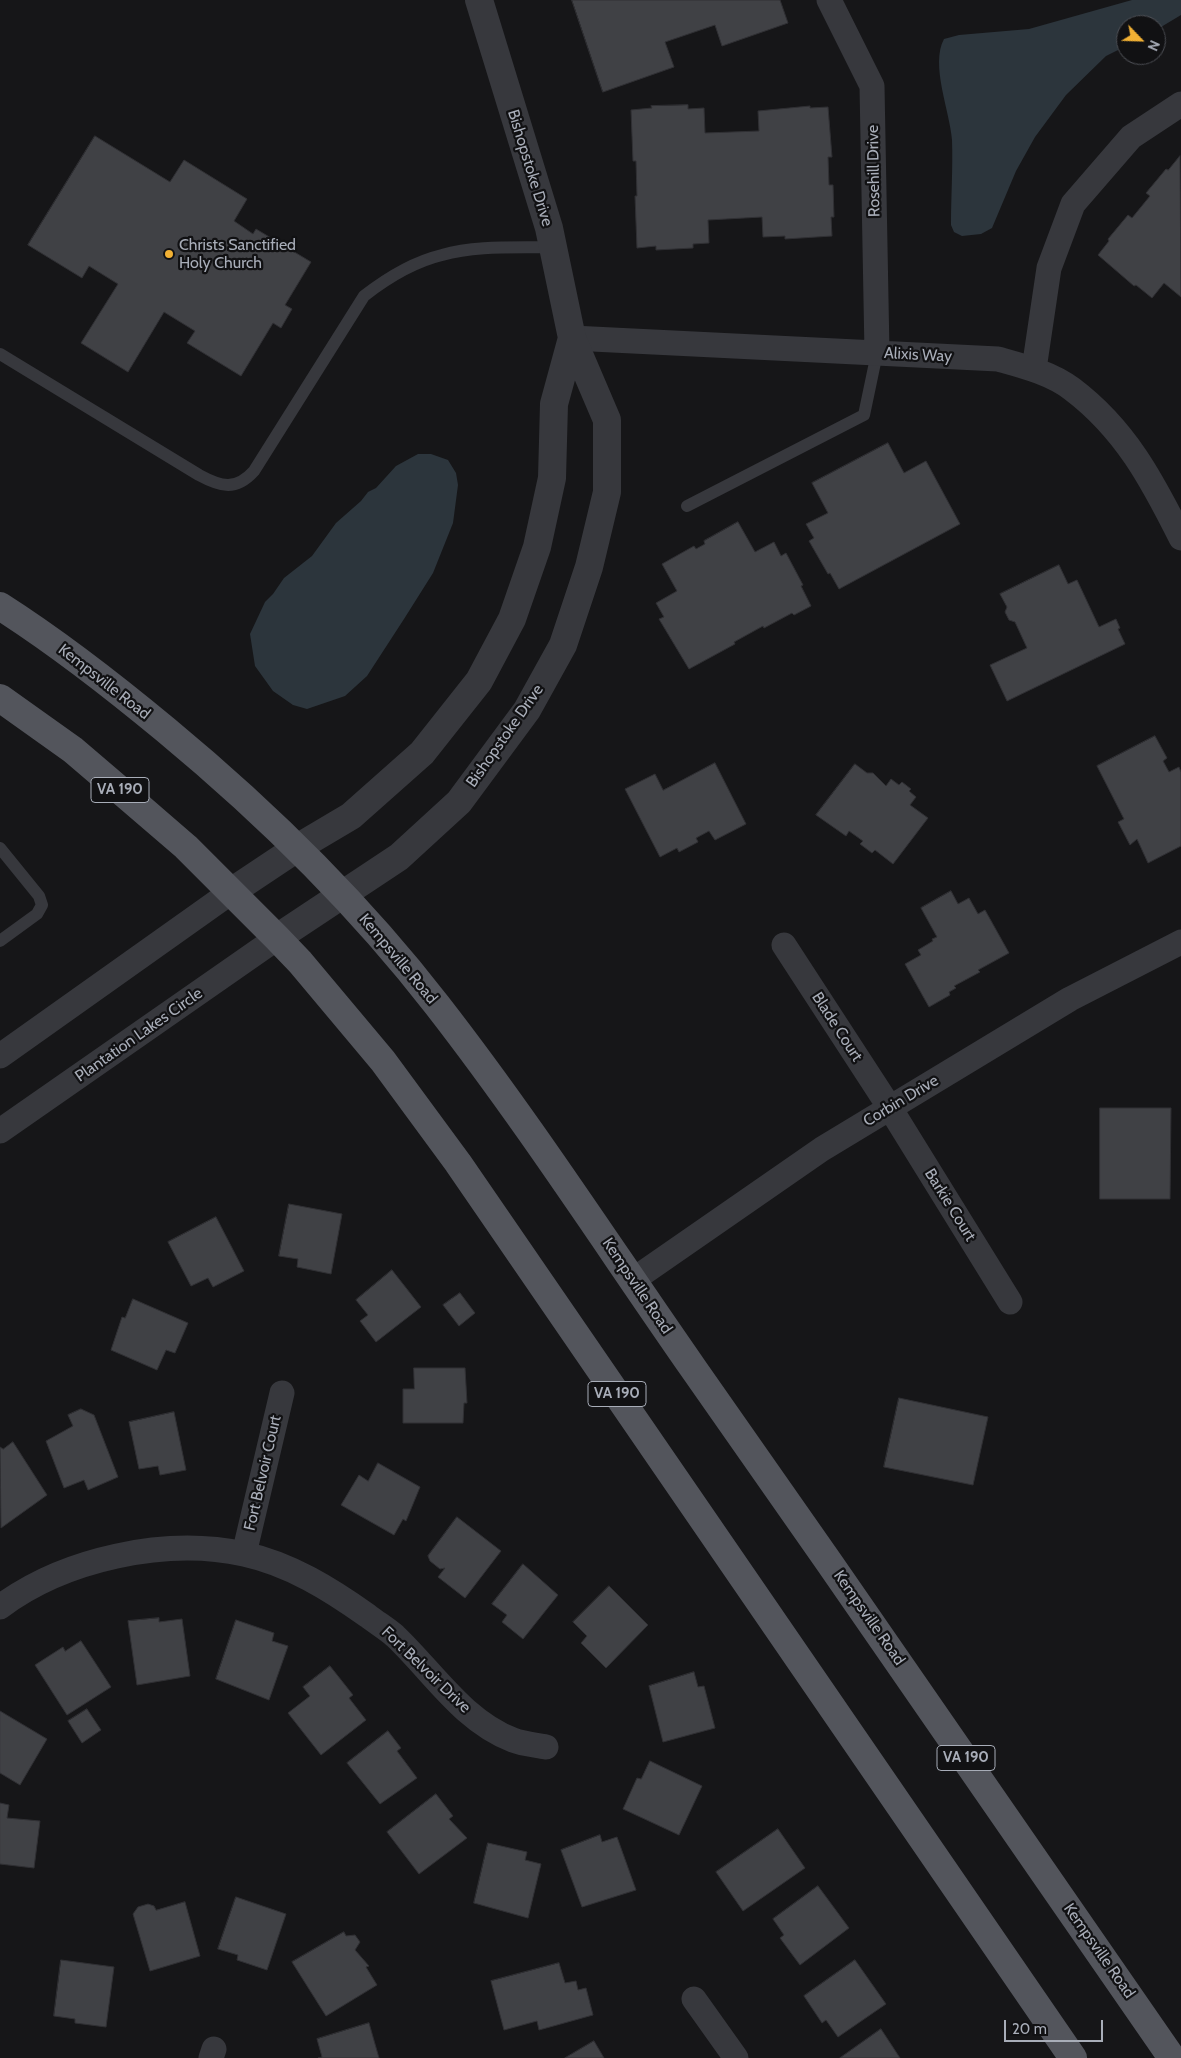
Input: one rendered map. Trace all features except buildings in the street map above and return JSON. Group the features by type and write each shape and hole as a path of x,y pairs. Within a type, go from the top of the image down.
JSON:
{"main road":[{"name":"Kempsville Road","path":"0,606 25,622 124,695 219,774 297,848 343,895 436,1003 547,1154 1172,2058"},
{"name":"VA 190","path":"0,698 73,750 186,847 300,962 383,1061 458,1163 1073,2058"}],"street":[{"name":"Bishopstoke Drive","path":"277,938 399,858 460,802 528,710 563,645 588,567 607,492 606,420 572,338 549,228 479,0"},
{"name":"Rosehill Drive","path":"835,2 872,86 877,353"},
{"path":"1034,369 1048,268 1073,204 1131,136 1181,104"},
{"name":"Bishopstoke Drive","path":"231,892 297,848 351,816 422,753 479,681 512,619 537,547 552,478 554,404 572,338"},
{"name":"Alixis Way","path":"572,338 998,359 1034,369 1071,388 1118,430 1153,482 1181,538"},
{"path":"0,1056 231,892"},
{"name":"Plantation Lakes Circle","path":"0,1131 277,938"},
{"name":"Corbin Drive","path":"633,1280 822,1149 1070,999 1181,942"},
{"name":"Blade Court","path":"784,945 890,1108"},
{"name":"Barkie Court","path":"890,1108 1010,1302"},
{"name":"Fort Belvoir Court","path":"244,1554 282,1393"},
{"name":"Fort Belvoir Drive","path":"0,1608 60,1574 97,1560 146,1551 196,1548 244,1554 286,1566 342,1597 394,1636 469,1713 484,1725 514,1740 546,1747"},
{"path":"694,1999 736,2058"}],"lane":[{"path":"0,354 199,475 228,486 247,479 254,471 364,296 371,290 417,263 442,254 487,249 553,247"},
{"path":"687,506 864,415 877,353"},
{"path":"0,848 39,896 42,905 37,914 0,941"}],"shaded area":[{"path":"1132,0 1181,0 1181,15 1166,24 1166,15 1116,15 1116,51 1106,56 1066,95 1035,137 1016,171 992,228 981,234 962,236 954,232 951,225 952,140 940,75 940,50 944,39 959,35 1029,29"},
{"path":"418,454 431,454 448,460 456,473 458,485 453,523 433,573 367,676 345,696 307,709 293,705 273,691 255,666 250,634 265,602 284,578 312,556 336,523 361,501 368,492 376,488 396,466"}],"place":[{"name":"Christs Sanctified Holy Church","path":"169,254"}]}
